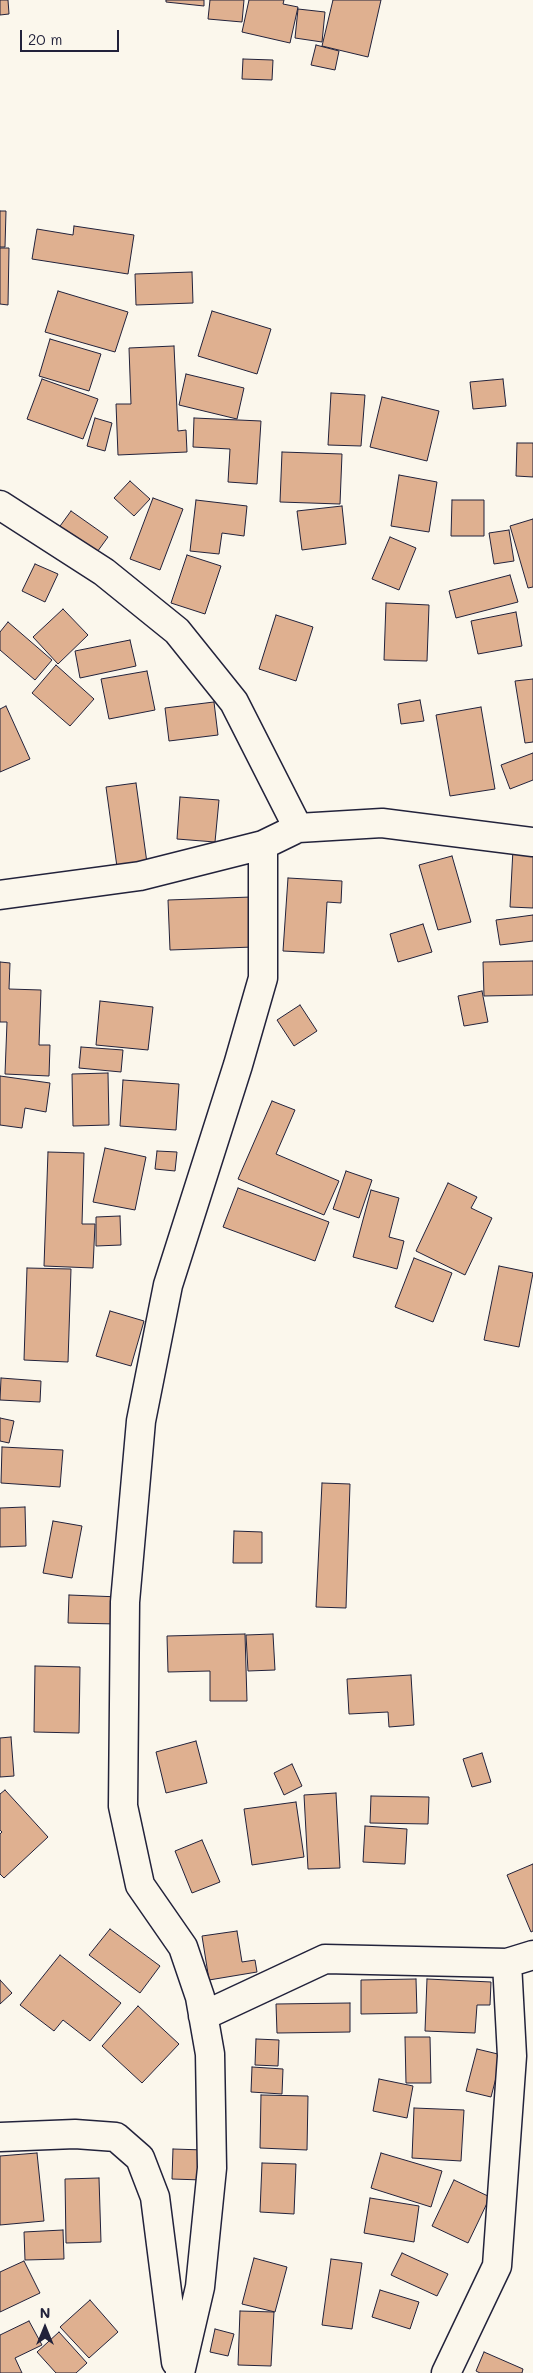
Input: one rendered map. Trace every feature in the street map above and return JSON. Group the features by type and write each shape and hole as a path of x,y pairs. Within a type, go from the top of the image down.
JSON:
{"street":[{"path":"0,505 104,572 177,631 234,702 298,828"},
{"path":"0,895 140,876 263,845 298,828 382,823 533,842"},
{"path":"179,2373 200,2287 212,2168 210,2054 200,1997 183,1947 140,1885 123,1806 125,1602 141,1421 168,1285 238,1066 263,978 263,845"},
{"path":"203,2016 325,1959 507,1963 533,1955"},
{"path":"446,2373 497,2266 512,2056 507,1963"},
{"path":"0,2137 74,2134 116,2137 140,2158 155,2196 179,2373"}],"building":[{"path":"0,0 8,0 9,14 0,15"},
{"path":"166,0 204,0 204,6 166,2"},
{"path":"210,0 244,0 242,22 208,19"},
{"path":"249,0 284,0 283,4 298,7 290,43 242,32"},
{"path":"333,0 381,0 368,57 322,46"},
{"path":"298,9 325,12 322,42 295,38"},
{"path":"316,45 339,51 335,70 311,65"},
{"path":"243,59 273,60 272,80 242,79"},
{"path":"0,211 6,211 5,247 0,247"},
{"path":"74,226 134,235 128,274 32,259 37,229 73,235"},
{"path":"0,248 9,248 8,305 0,304"},
{"path":"192,272 193,303 136,305 135,274"},
{"path":"58,291 128,312 115,352 45,332"},
{"path":"212,311 271,329 257,374 198,356"},
{"path":"50,339 101,354 89,391 39,376"},
{"path":"174,346 178,431 186,430 187,452 118,455 116,404 131,404 129,348"},
{"path":"186,374 244,388 237,419 179,405"},
{"path":"42,379 98,399 83,439 27,419"},
{"path":"503,379 506,406 473,409 470,382"},
{"path":"331,393 365,395 361,446 328,445"},
{"path":"382,397 439,411 427,461 370,447"},
{"path":"95,418 112,423 105,451 87,446"},
{"path":"194,418 261,421 257,484 228,482 230,449 193,447"},
{"path":"517,443 533,443 533,477 516,476"},
{"path":"282,452 342,454 340,504 280,502"},
{"path":"399,475 437,482 429,532 391,526"},
{"path":"130,481 150,499 134,516 114,498"},
{"path":"153,498 183,509 160,570 130,559"},
{"path":"196,500 247,506 244,536 222,533 219,554 190,551"},
{"path":"452,500 484,500 484,536 451,536"},
{"path":"342,506 346,544 302,550 297,511"},
{"path":"71,511 108,537 92,559 55,533"},
{"path":"533,519 533,587 528,588 510,526"},
{"path":"509,530 514,561 494,564 489,533"},
{"path":"390,537 416,548 399,590 372,579"},
{"path":"187,555 221,566 205,614 171,603"},
{"path":"35,564 58,574 45,602 22,591"},
{"path":"510,575 518,602 456,618 449,591"},
{"path":"386,603 429,605 427,661 384,660"},
{"path":"63,609 88,635 58,664 33,637"},
{"path":"516,612 522,646 478,654 471,621"},
{"path":"276,615 313,627 296,681 259,669"},
{"path":"8,622 52,660 35,680 0,650 0,632"},
{"path":"130,640 136,666 80,678 75,651"},
{"path":"56,665 94,699 70,726 32,693"},
{"path":"147,671 155,710 109,719 101,679"},
{"path":"533,679 533,742 525,743 515,681"},
{"path":"420,700 424,721 401,724 398,704"},
{"path":"214,702 218,735 169,741 165,708"},
{"path":"6,706 30,759 0,772 0,709"},
{"path":"481,707 495,789 450,796 436,715"},
{"path":"533,753 533,780 510,789 501,765"},
{"path":"136,783 147,863 117,867 106,787"},
{"path":"180,797 219,800 215,842 177,839"},
{"path":"513,849 533,850 533,908 510,907"},
{"path":"452,856 471,922 438,930 419,865"},
{"path":"288,878 342,881 341,903 327,902 324,953 283,951"},
{"path":"251,897 253,947 170,950 168,900"},
{"path":"533,915 533,941 500,945 496,920"},
{"path":"423,924 432,952 398,962 390,934"},
{"path":"533,961 533,995 484,996 483,962"},
{"path":"0,962 10,963 9,989 41,990 39,1045 50,1045 49,1076 5,1074 7,1022 0,1022"},
{"path":"482,991 488,1022 464,1026 458,996"},
{"path":"100,1001 153,1007 148,1050 96,1045"},
{"path":"300,1005 317,1031 294,1046 277,1020"},
{"path":"81,1047 123,1050 121,1072 79,1068"},
{"path":"108,1073 109,1125 73,1126 72,1074"},
{"path":"0,1076 50,1083 46,1112 25,1108 22,1128 0,1125"},
{"path":"123,1080 179,1084 176,1130 120,1126"},
{"path":"272,1101 295,1110 276,1154 339,1181 324,1215 238,1179"},
{"path":"105,1148 146,1157 135,1210 93,1202"},
{"path":"157,1151 177,1152 175,1171 155,1169"},
{"path":"48,1152 84,1153 82,1224 95,1224 93,1268 44,1266"},
{"path":"346,1171 372,1180 359,1218 333,1209"},
{"path":"448,1183 477,1197 471,1208 492,1218 465,1275 416,1251"},
{"path":"238,1188 329,1222 315,1261 223,1227"},
{"path":"371,1190 399,1198 389,1237 404,1241 397,1269 353,1257"},
{"path":"120,1216 121,1245 96,1246 96,1217"},
{"path":"414,1258 452,1273 433,1322 395,1307"},
{"path":"499,1266 533,1273 519,1347 484,1340"},
{"path":"27,1268 71,1269 68,1362 24,1360"},
{"path":"110,1311 144,1321 131,1366 96,1356"},
{"path":"1,1378 41,1381 40,1402 0,1400"},
{"path":"0,1418 14,1421 9,1443 0,1441"},
{"path":"2,1447 63,1450 60,1487 1,1483"},
{"path":"322,1483 350,1484 346,1608 316,1607"},
{"path":"25,1507 26,1546 0,1547 0,1508"},
{"path":"53,1521 82,1526 72,1578 43,1573"},
{"path":"234,1531 262,1532 262,1563 233,1563"},
{"path":"69,1595 120,1597 119,1624 68,1623"},
{"path":"245,1634 247,1701 210,1701 210,1671 168,1672 167,1636"},
{"path":"273,1634 275,1670 248,1671 246,1635"},
{"path":"35,1666 80,1667 79,1733 34,1732"},
{"path":"411,1675 414,1725 389,1727 388,1712 349,1714 347,1679"},
{"path":"11,1737 14,1776 0,1777 0,1738"},
{"path":"196,1741 207,1783 166,1793 156,1752"},
{"path":"482,1753 491,1782 472,1787 463,1759"},
{"path":"292,1764 302,1786 284,1795 274,1773"},
{"path":"5,1790 48,1837 4,1878 0,1874 0,1834 2,1832 0,1830 0,1794"},
{"path":"336,1793 340,1868 308,1869 304,1795"},
{"path":"371,1796 429,1797 428,1824 370,1823"},
{"path":"296,1802 304,1857 252,1865 244,1809"},
{"path":"365,1826 407,1829 405,1864 363,1862"},
{"path":"202,1840 220,1882 192,1893 175,1851"},
{"path":"533,1864 533,1931 531,1932 507,1875"},
{"path":"110,1929 160,1966 140,1993 89,1955"},
{"path":"237,1931 242,1962 255,1960 257,1972 209,1980 202,1936"},
{"path":"60,1955 121,2003 90,2041 63,2020 54,2031 20,2005"},
{"path":"416,1979 417,2013 361,2014 361,1980"},
{"path":"427,1979 491,1982 490,2005 477,2005 475,2033 425,2031"},
{"path":"0,1980 12,1993 0,2004"},
{"path":"350,2003 350,2032 277,2033 276,2004"},
{"path":"138,2006 179,2044 142,2083 102,2046"},
{"path":"405,2037 430,2037 431,2083 406,2083"},
{"path":"256,2039 279,2040 278,2066 255,2065"},
{"path":"477,2049 502,2055 491,2097 466,2091"},
{"path":"252,2067 283,2069 282,2094 251,2092"},
{"path":"379,2079 413,2086 407,2118 373,2111"},
{"path":"261,2095 308,2096 307,2150 260,2148"},
{"path":"414,2108 464,2110 461,2161 412,2158"},
{"path":"173,2149 204,2150 202,2180 172,2179"},
{"path":"37,2153 44,2221 0,2225 0,2156"},
{"path":"381,2153 442,2171 431,2207 371,2188"},
{"path":"262,2163 296,2164 294,2214 260,2212"},
{"path":"99,2178 101,2242 66,2243 65,2179"},
{"path":"454,2180 490,2197 468,2243 432,2226"},
{"path":"370,2198 419,2206 414,2242 364,2233"},
{"path":"63,2230 64,2259 25,2260 24,2232"},
{"path":"402,2253 448,2274 437,2296 391,2275"},
{"path":"254,2258 287,2267 275,2312 242,2304"},
{"path":"331,2259 362,2263 352,2329 322,2325"},
{"path":"24,2261 40,2293 0,2312 0,2272"},
{"path":"380,2290 419,2302 410,2329 372,2317"},
{"path":"90,2300 118,2332 89,2358 60,2327"},
{"path":"240,2311 274,2312 271,2366 238,2365"},
{"path":"29,2321 42,2345 15,2358 22,2373 0,2373 0,2335"},
{"path":"215,2329 234,2334 228,2356 210,2352"},
{"path":"59,2332 87,2363 76,2373 56,2373 37,2352"},
{"path":"484,2352 523,2369 522,2373 480,2373 476,2371"}]}
